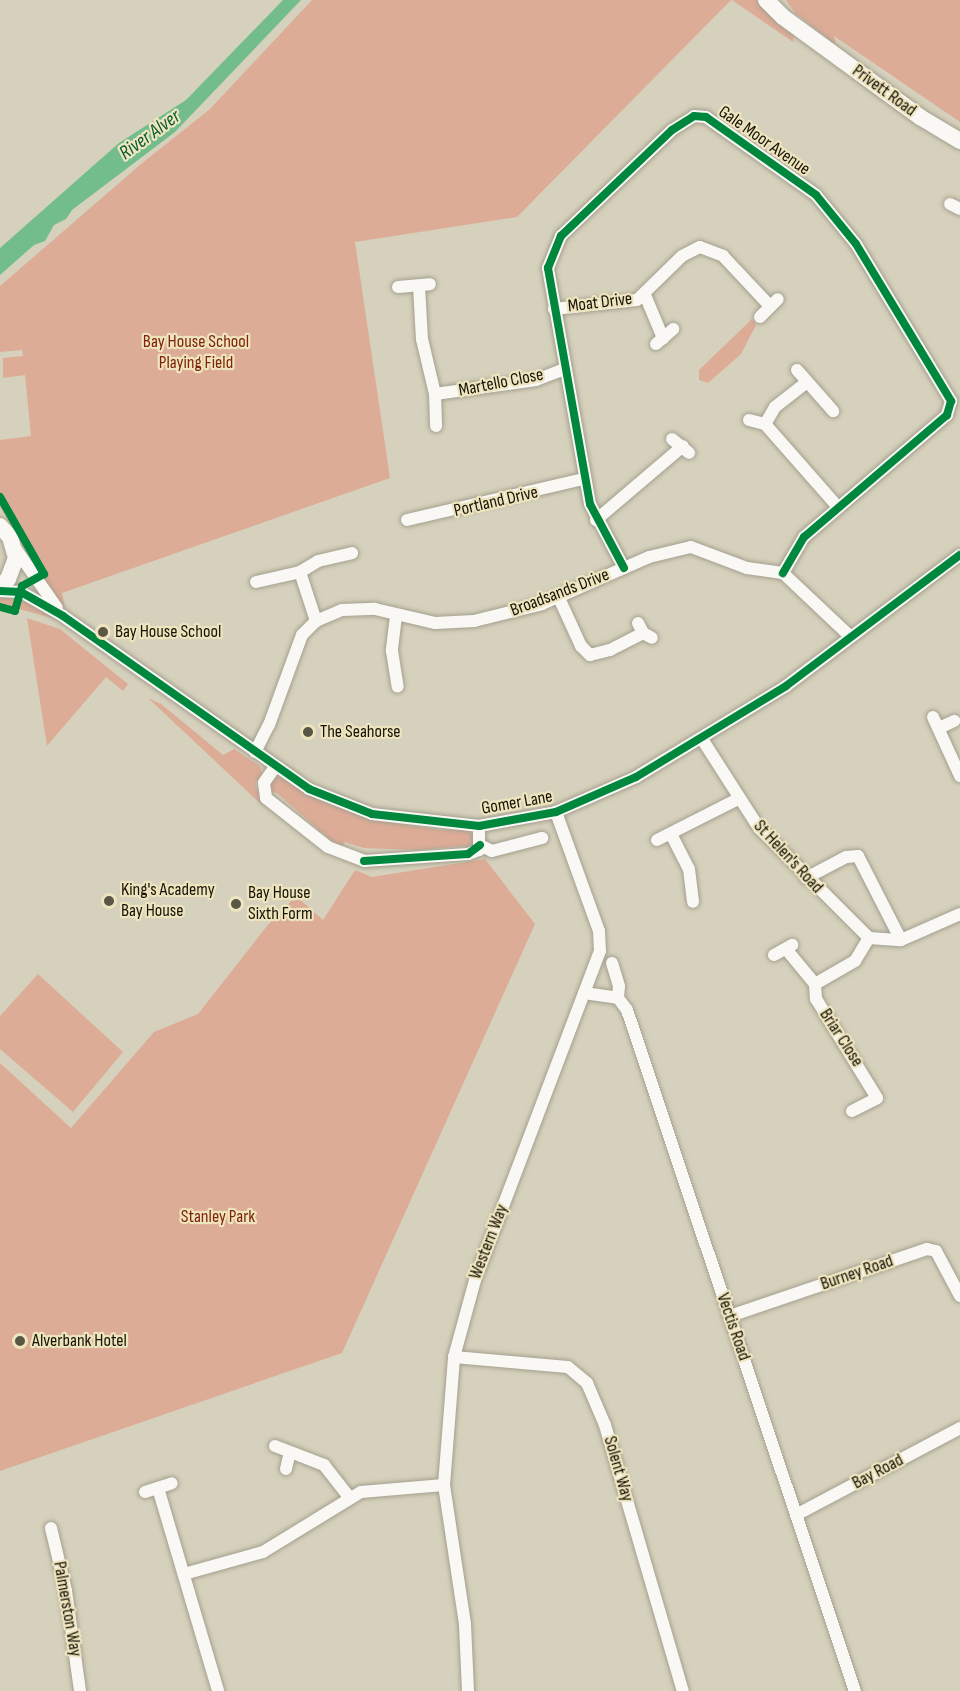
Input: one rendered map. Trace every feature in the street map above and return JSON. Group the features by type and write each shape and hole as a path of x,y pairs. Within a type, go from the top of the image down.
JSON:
{"main road":[{"name":"Privett Road","path":"766,0 810,37 920,117 960,141"},
{"name":"Privett Road","path":"780,0 810,37"},
{"path":"0,589 14,569 15,547 1,524"}],"street":[{"name":"Gale Moor Avenue","path":"624,568 596,520 583,479 548,268 561,236 683,120 706,117 816,195 856,244 949,393 947,415 804,537 783,573"},
{"name":"Moat Drive","path":"554,309 580,303 627,303 645,295 682,256 700,247 723,256 774,302 760,316"},
{"name":"Martello Close","path":"398,287 424,285 422,339 435,394 436,426"},
{"name":"Moat Drive","path":"645,295 660,341 674,329"},
{"name":"Martello Close","path":"435,394 536,380 565,369"},
{"path":"797,370 833,411"},
{"path":"765,424 776,407 807,382"},
{"path":"749,420 765,424 838,507"},
{"path":"596,520 682,446"},
{"name":"Portland Drive","path":"407,520 440,520 583,479"},
{"path":"15,547 63,616"},
{"name":"Broadsands Drive","path":"316,621 359,607 435,623 465,622 559,598 665,551 691,548 747,568 783,573"},
{"path":"256,582 300,572 318,561 352,553"},
{"name":"Gomer Lane","path":"63,616 309,789 372,814 479,826 556,812 636,777 786,686 960,555"},
{"path":"255,752 270,725 295,646 316,621 300,572"},
{"path":"783,573 851,637"},
{"path":"0,589 27,595 63,616"},
{"path":"559,598 581,646 590,655 610,650 644,631"},
{"path":"396,616 392,651 398,688"},
{"path":"954,721 936,723 960,776"},
{"name":"St Helen's Road","path":"702,739 738,799 806,878 869,938"},
{"path":"275,767 264,783 266,798 309,833 347,855 364,861 403,861 468,854 480,845"},
{"path":"657,840 738,799"},
{"name":"Western Way","path":"468,1691 465,1624 444,1485 454,1357 474,1280 600,951 599,931 556,812"},
{"path":"479,826 480,845"},
{"path":"671,834 689,869 693,902"},
{"path":"480,845 492,851 542,837"},
{"path":"806,878 846,857 860,857 901,940"},
{"path":"774,955 790,946 815,984 855,961 869,938 901,940 960,914"},
{"name":"Vectis Road","path":"612,963 619,986 618,998 627,1010 855,1691"},
{"name":"Briar Close","path":"815,984 816,999 877,1098 852,1111"},
{"path":"584,993 618,998"},
{"name":"Burney Road","path":"730,1316 927,1249 936,1251 960,1296"},
{"name":"Solent Way","path":"454,1357 568,1367 587,1383 605,1425 683,1691"},
{"name":"Bay Road","path":"796,1515 960,1428"},
{"path":"275,1446 324,1465 350,1497"},
{"path":"286,1469 290,1452"},
{"path":"172,1483 151,1490 184,1574 219,1691"},
{"path":"184,1574 278,1545 361,1491 444,1485"},
{"name":"Palmerston Way","path":"51,1528 66,1590 80,1691"}],"green space":[{"name":"Bay House School Playing Field","path":"312,0 731,0 517,217 355,242 390,478 62,593 65,609 48,589 0,507 0,440 31,436 25,375 3,378 3,358 23,356 22,350 0,352 0,286 141,164 210,109"},
{"path":"732,0 756,0 794,34 793,42"},
{"path":"786,0 960,0 960,122 834,36 836,45 795,13"},
{"path":"752,319 756,325 741,354 708,383 699,380 699,370"},
{"path":"0,597 28,601 60,620 0,604"},
{"path":"27,618 60,629 128,684 123,691 106,677 47,746"},
{"path":"148,698 161,704 223,755 234,749 260,766 262,773 255,784 263,806"},
{"path":"274,777 281,777 321,801 374,820 440,830 465,830 473,835 474,843 467,849 466,846 416,850 364,848 345,842 342,847 336,845 277,793 270,791 269,782"},
{"name":"Stanley Park","path":"485,859 535,924 342,1353 0,1471 0,1063 71,1128 154,1032 198,1014 267,926 296,896 323,920 355,870 372,877"},
{"path":"38,974 123,1052 73,1112 0,1049 0,1016"}],"water":[{"name":"River Alver","path":"283,0 301,0 175,132 72,210 66,219 54,225 45,241 34,245 0,275 0,248 119,143 186,100"}],"cycle path":[{"path":"624,568 590,504 548,268 561,236 672,130 694,116 706,117 816,195 856,244 951,401 947,415 804,537 783,573"},
{"path":"0,497 44,574 22,586 15,611 0,607"},
{"path":"0,591 21,592 63,616 309,789 372,814 479,826 556,812 636,777 786,686 960,555"},
{"path":"364,861 468,854 480,845"}],"place":[{"name":"Bay House School","path":"103,632"},
{"name":"The Seahorse","path":"308,732"},
{"name":"King's Academy Bay House","path":"109,901"},
{"name":"Bay House Sixth Form","path":"236,904"},
{"name":"Alverbank Hotel","path":"20,1341"}]}
